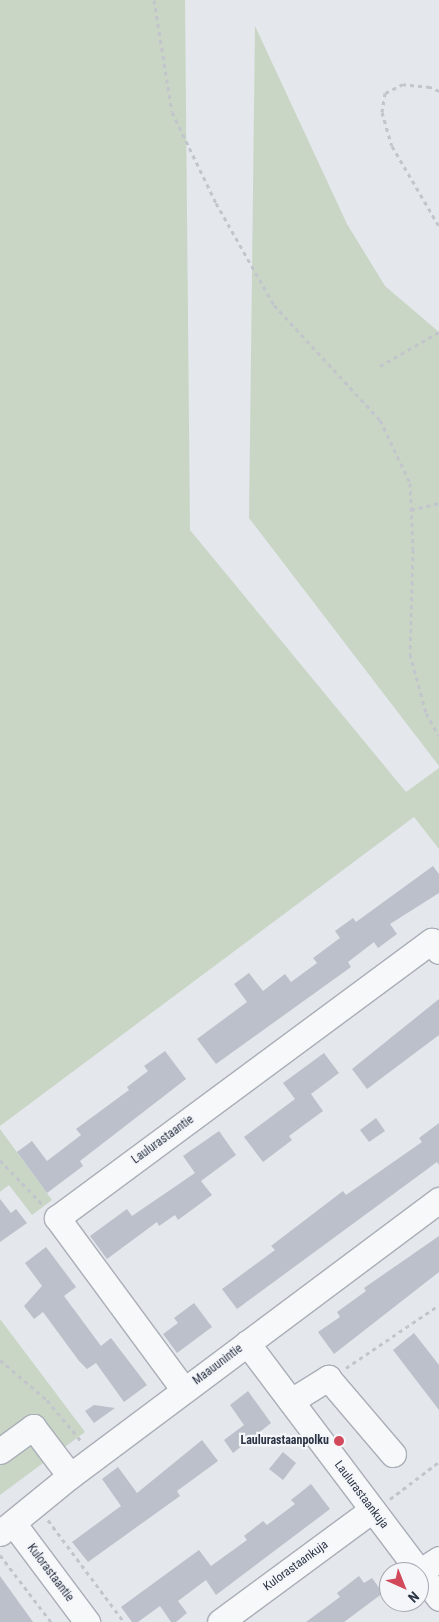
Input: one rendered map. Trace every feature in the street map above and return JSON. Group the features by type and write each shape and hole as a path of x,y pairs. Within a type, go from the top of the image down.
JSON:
{"street":[{"name":"Laulurastaantie","path":"57,1218 432,941 439,951"},
{"name":"Maauunintie","path":"6,1528 70,1476 439,1200"},
{"path":"57,1218 184,1390"},
{"name":"Laulurastaankuja","path":"247,1343 411,1562"},
{"path":"291,1401 328,1378 393,1454"},
{"path":"0,1451 33,1427 70,1476"},
{"name":"Kulorastaankuja","path":"220,1622 372,1510"},
{"name":"Kulorastaantie","path":"6,1528 87,1622"},
{"name":"Laulurastaankuja","path":"429,1585 439,1598"}],"path":[{"path":"154,0 172,112 216,203 274,305 380,420 410,483 410,654 426,713 439,736"},
{"path":"439,91 403,84 385,93 382,112 392,146 439,226"},
{"path":"380,366 439,332"},
{"path":"411,510 439,503"},
{"path":"0,1160 57,1218"},
{"path":"328,1378 363,1358 439,1305"},
{"path":"0,1360 47,1400 81,1441"},
{"path":"372,1510 439,1462"},
{"path":"35,1503 124,1622"},
{"path":"0,1555 51,1622"}],"green space":[{"path":"0,0 185,0 190,530 406,792 439,768 439,849 414,817 0,1126"},
{"path":"255,26 347,224 385,286 439,332 439,766 249,518"},
{"path":"0,1129 52,1200 32,1215 9,1185 0,1192"},
{"path":"0,1319 85,1432 0,1495"}],"building":[{"path":"433,866 439,874 439,893 390,924 397,934 378,948 374,942 348,962 351,967 216,1064 197,1039 247,1002 234,984 249,973 263,991 285,974 291,982 317,963 313,958 340,938 335,931 353,918 356,922"},
{"path":"439,999 439,1035 367,1089 352,1069"},
{"path":"165,1051 186,1079 80,1161 83,1166 47,1193 17,1152 32,1141 47,1161 81,1135 76,1129 129,1090 127,1087 148,1071 144,1066"},
{"path":"324,1053 339,1073 311,1094 323,1111 289,1136 292,1140 263,1162 244,1137 295,1099 283,1083"},
{"path":"376,1118 385,1131 369,1142 360,1130"},
{"path":"439,1123 439,1165 437,1162 237,1309 222,1289 275,1250 271,1246 343,1191 346,1195 422,1142 419,1138"},
{"path":"219,1131 236,1155 201,1181 212,1195 178,1220 175,1215 159,1226 157,1222 107,1259 90,1236 127,1209 132,1216 195,1173 183,1156"},
{"path":"0,1199 11,1213 16,1209 27,1223 0,1242"},
{"path":"439,1236 439,1272 334,1354 318,1332 340,1317 337,1312 366,1291 364,1288"},
{"path":"46,1247 76,1287 64,1296 101,1346 111,1338 147,1385 124,1402 96,1363 87,1369 79,1361 43,1312 34,1319 24,1306 42,1286 25,1263"},
{"path":"194,1303 212,1327 177,1353 163,1334 178,1323 174,1318"},
{"path":"414,1333 439,1365 439,1410 393,1350"},
{"path":"248,1391 271,1423 233,1453 224,1440 244,1425 230,1405"},
{"path":"94,1405 115,1408 94,1423 85,1411"},
{"path":"202,1440 218,1461 177,1491 180,1496 88,1562 72,1542 121,1506 102,1479 118,1467 137,1493"},
{"path":"283,1452 296,1463 283,1480 269,1469"},
{"path":"311,1484 330,1509 216,1595 206,1580 178,1601 187,1613 176,1622 171,1622 160,1606 138,1622 132,1622 121,1607 199,1550 211,1566 247,1540 244,1536 263,1521 267,1525 295,1504 291,1500"},
{"path":"0,1576 33,1622 0,1622"},
{"path":"359,1576 364,1583 372,1578 379,1588 379,1596 344,1622 306,1622 340,1597 337,1593"}],"place":[{"name":"Laulurastaanpolku","path":"339,1441"}]}
